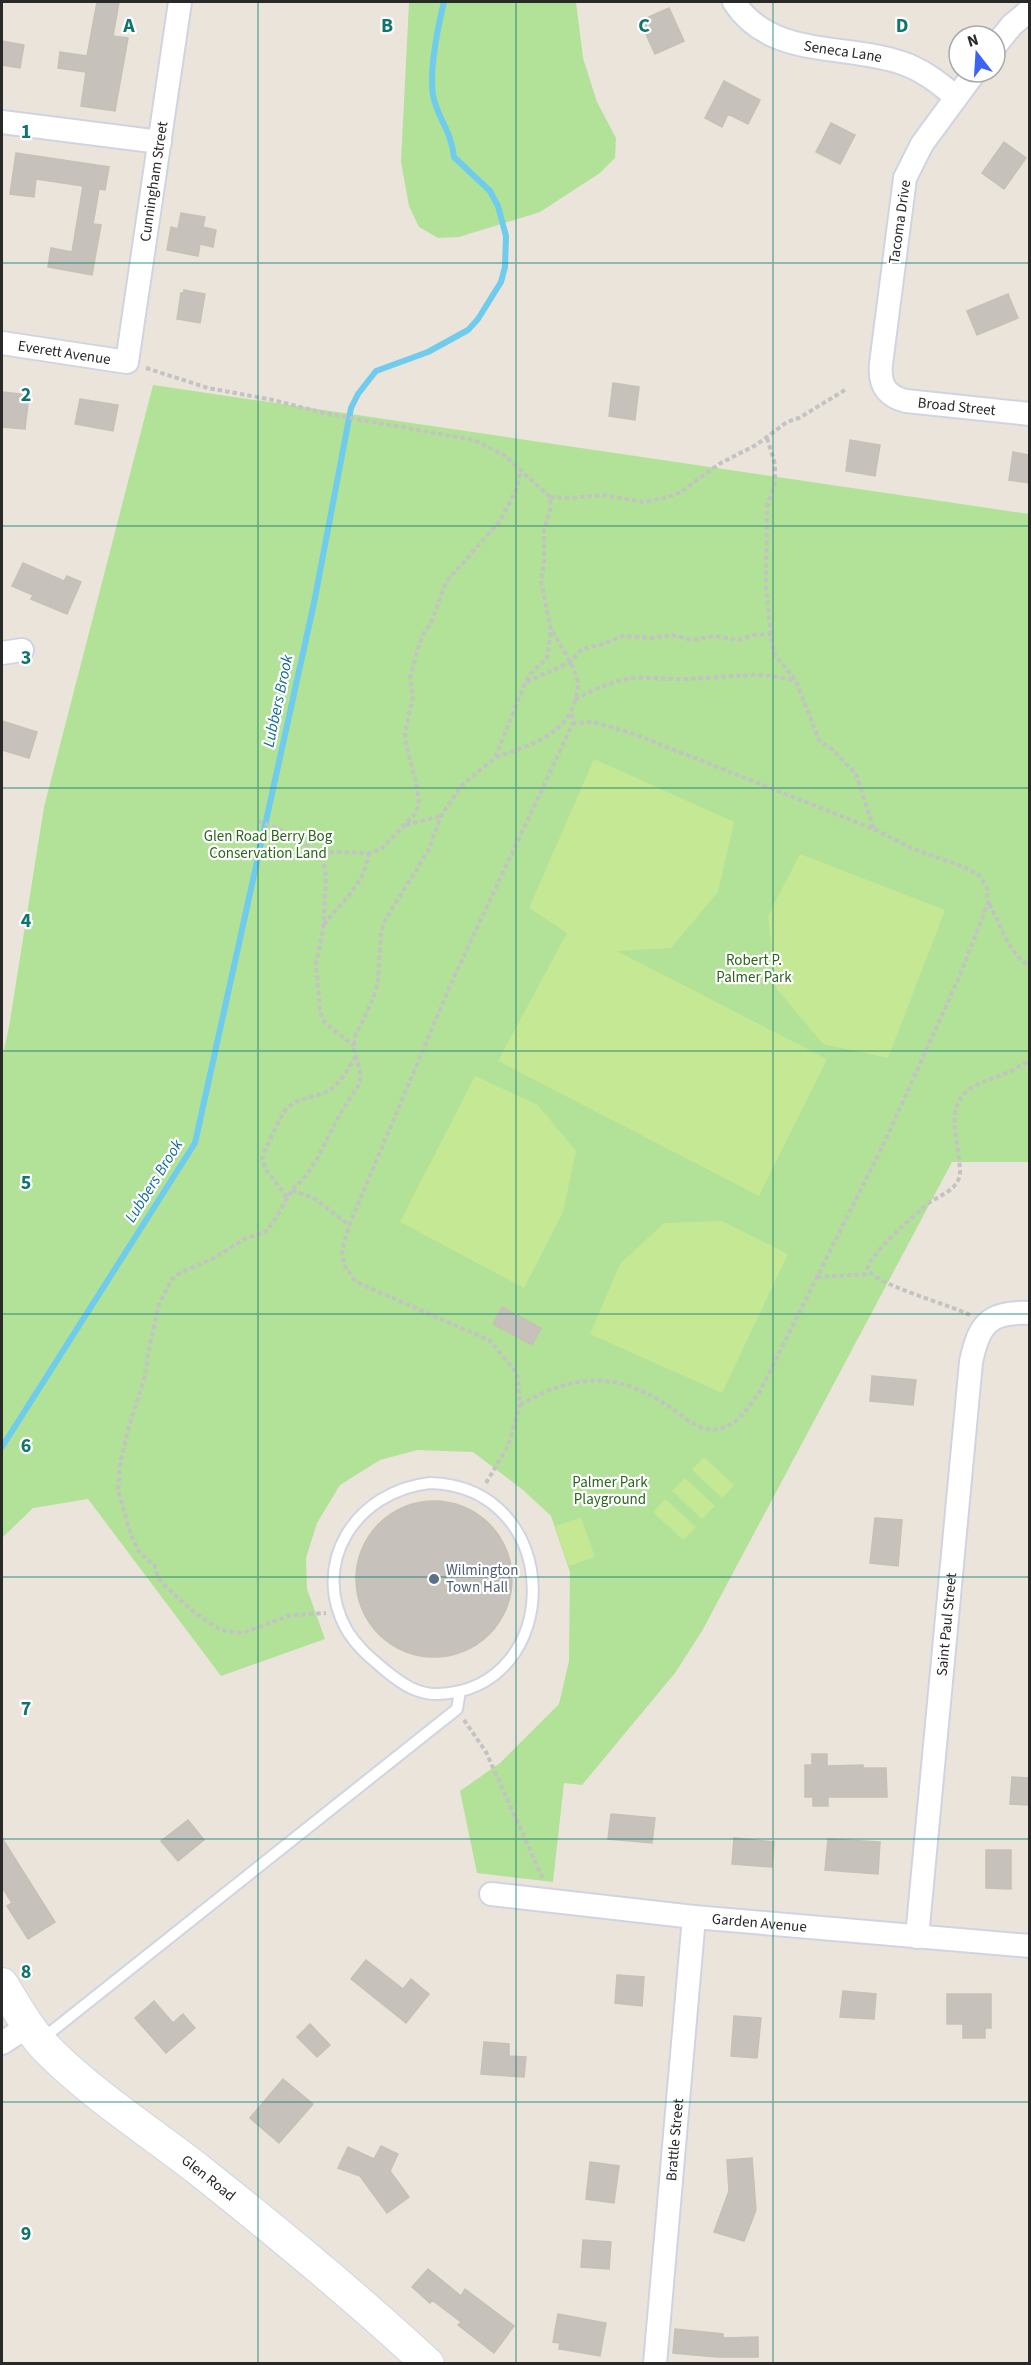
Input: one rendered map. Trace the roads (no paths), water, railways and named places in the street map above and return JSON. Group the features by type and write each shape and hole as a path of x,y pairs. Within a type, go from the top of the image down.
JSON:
{"street":[{"name":"Cunningham Street","path":"127,362 180,2"},
{"name":"Seneca Lane","path":"734,2 753,24 774,38 860,52 902,63 928,75 956,97"},
{"path":"1007,31 1029,10"},
{"name":"Tacoma Drive","path":"885,391 880,371 905,178 915,154 966,84"},
{"path":"2,122 160,142"},
{"name":"Everett Avenue","path":"2,343 127,362"},
{"name":"Broad Street","path":"885,391 891,396 906,401 1029,414"},
{"name":"Saint Paul Street","path":"917,1937 971,1362 977,1336 987,1323 1008,1313 1029,1313"},
{"name":"Garden Avenue","path":"491,1894 694,1917 1029,1946"},
{"name":"Brattle Street","path":"655,2364 694,1917"},
{"name":"Glen Road","path":"2,1984 34,2034 81,2079 359,2300 428,2364"},
{"path":"2,2043 34,2034"}],"lane":[{"path":"423,1484 455,1486 480,1494 501,1509 517,1529 523,1541 531,1565 532,1603 524,1635 504,1667 480,1685 460,1691 427,1694 399,1681 357,1644 338,1610 334,1579 340,1547 352,1525 370,1506 392,1492 423,1484"},
{"path":"34,2034 457,1709 460,1691"}],"waterway":[{"name":"Lubbers Brook","path":"2,1447 195,1143 314,603 351,408 358,394 376,371 428,352 468,330 478,319 501,282 505,267 506,236 498,206 490,191 454,157 450,139 433,95 433,61 444,2"}],"place":[{"name":"Wilmington Town Hall","path":"434,1579"}],"park label":[{"name":"Glen Road Berry Bog Conservation Land","path":"268,844"},
{"name":"Robert P. Palmer Park","path":"754,968"},
{"name":"Palmer Park Playground","path":"610,1490"}]}
